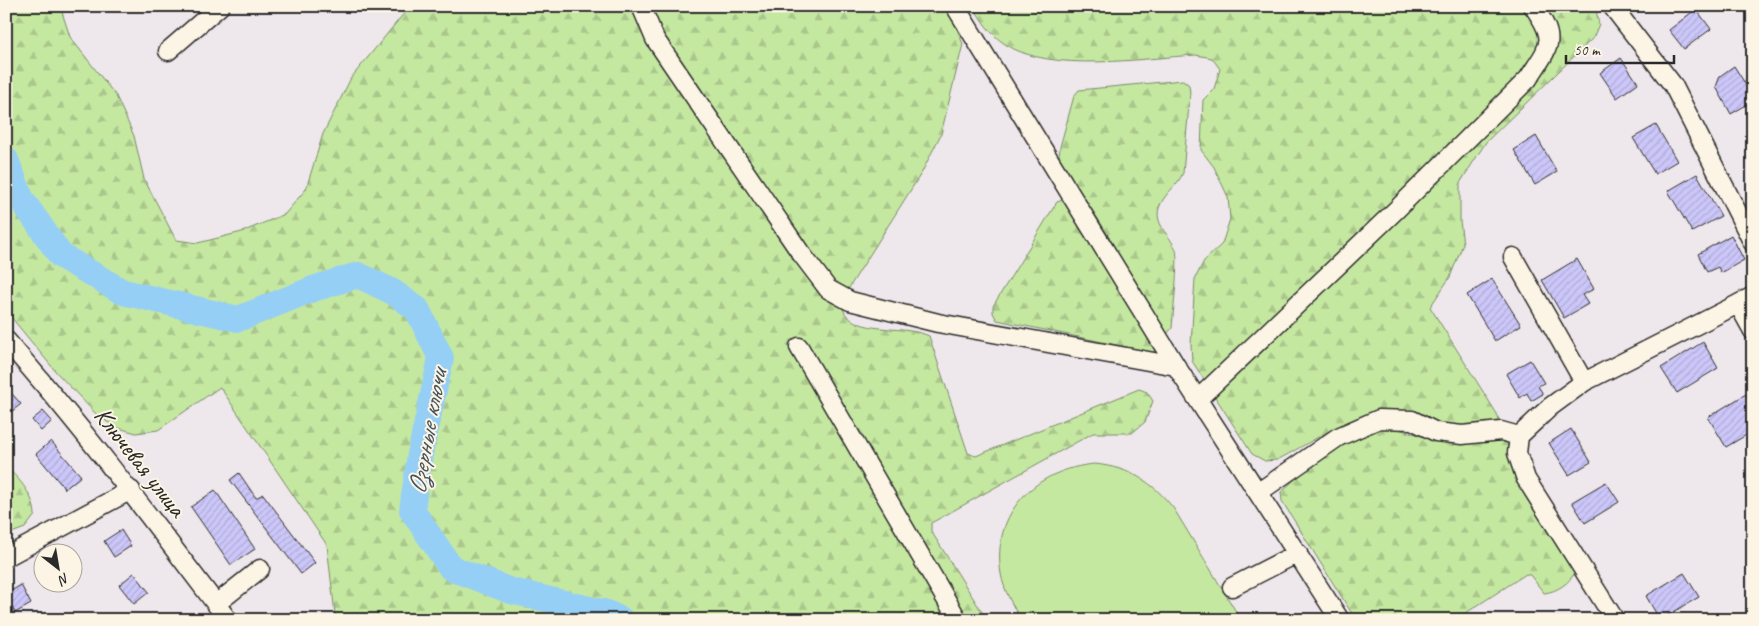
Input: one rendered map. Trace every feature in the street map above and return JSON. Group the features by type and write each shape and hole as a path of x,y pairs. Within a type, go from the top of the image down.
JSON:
{"street":[{"path":"168,51 220,6"},
{"path":"642,6 655,39 800,252 828,289 850,301 938,323 1176,366"},
{"path":"955,6 1176,366 1340,620"},
{"path":"1198,399 1528,79 1545,53 1550,39 1546,24 1533,6"},
{"path":"1612,6 1673,85 1753,243"},
{"path":"1513,257 1584,382"},
{"path":"1614,620 1526,479 1517,452 1520,436 1550,407 1584,382 1745,300 1753,331"},
{"name":"Ключевая улица","path":"6,340 75,419 131,490 228,620"},
{"path":"799,346 958,620"},
{"path":"1259,492 1338,437 1379,419 1412,420 1436,432 1462,436 1501,431 1520,436"},
{"path":"6,557 131,490"},
{"path":"1232,588 1298,553"},
{"path":"216,604 260,568"}],"green space":[{"path":"6,6 60,6 70,37 116,96 134,136 144,179 176,240 198,243 242,232 285,214 306,189 323,134 351,78 410,6 945,6 963,44 941,134 922,172 840,302 845,313 855,322 864,325 909,331 929,336 968,453 976,456 1139,389 1147,392 1153,401 1145,422 1132,433 1093,433 931,523 931,531 987,620 341,620 335,614 327,545 220,387 158,430 136,433 115,427 97,415 57,373 6,311"},
{"path":"973,6 1595,6 1599,24 1593,38 1486,142 1460,183 1460,221 1463,244 1450,277 1430,307 1497,414 1500,423 1469,426 1454,425 1439,423 1401,411 1387,410 1375,412 1347,422 1277,460 1265,461 1252,454 1192,361 1191,345 1195,279 1204,261 1222,244 1230,219 1228,197 1214,167 1201,150 1203,100 1214,89 1220,69 1212,58 1196,55 1098,62 1046,59 1024,53 1005,44 991,32"},
{"path":"1183,80 1189,85 1190,93 1183,173 1161,203 1158,214 1161,225 1174,245 1177,256 1172,328 1165,336 1102,225 1065,169 1059,156 1074,96 1079,90"},
{"path":"1063,200 1068,203 1157,346 1155,353 997,320 993,313 993,306 1057,202"},
{"path":"1391,427 1430,438 1502,440 1510,446 1575,572 1570,580 1558,589 1544,593 1530,575 1526,574 1455,620 1356,620 1282,501 1281,492 1318,460 1346,441 1375,429"},
{"path":"1095,464 1130,473 1149,484 1166,499 1174,509 1241,620 1021,620 1012,604 1001,574 1000,552 1003,531 1011,513 1022,498 1037,485 1054,475 1074,468"},
{"path":"6,467 25,488 32,501 35,515 25,528 6,535"}],"building":[{"path":"1696,9 1711,29 1684,49 1669,30"},
{"path":"1621,58 1638,83 1617,98 1600,73"},
{"path":"1734,66 1753,96 1753,101 1731,114 1716,87 1720,76"},
{"path":"1656,125 1677,161 1655,174 1633,138"},
{"path":"1536,136 1557,172 1535,185 1514,150"},
{"path":"1697,174 1721,216 1692,232 1668,191"},
{"path":"1731,235 1744,260 1721,273 1718,267 1707,272 1698,254"},
{"path":"1577,259 1594,289 1582,295 1588,304 1564,318 1542,280"},
{"path":"1492,279 1521,325 1495,341 1467,295"},
{"path":"1703,342 1718,368 1677,393 1661,368"},
{"path":"1530,360 1544,383 1538,386 1543,394 1531,401 1527,393 1520,398 1506,374"},
{"path":"6,387 21,404 6,416"},
{"path":"1746,394 1753,405 1753,431 1726,447 1708,417"},
{"path":"43,411 52,421 41,431 32,420"},
{"path":"1571,429 1591,462 1569,475 1549,443"},
{"path":"51,441 81,476 65,489 36,454"},
{"path":"239,473 256,498 263,494 315,563 301,574 230,480"},
{"path":"1606,482 1619,502 1585,523 1572,502"},
{"path":"215,490 255,549 231,565 191,507"},
{"path":"121,530 131,546 114,557 104,541"},
{"path":"134,573 149,592 134,604 119,585"},
{"path":"1684,573 1699,597 1660,620 1646,596"},
{"path":"21,585 31,604 15,613 6,594"}],"waterway":[{"name":"Озерные ключи","path":"6,160 22,200 61,256 123,292 238,319 313,289 358,275 393,292 417,309 441,358 420,454 412,510 451,568 511,591 607,613 621,620"}]}
